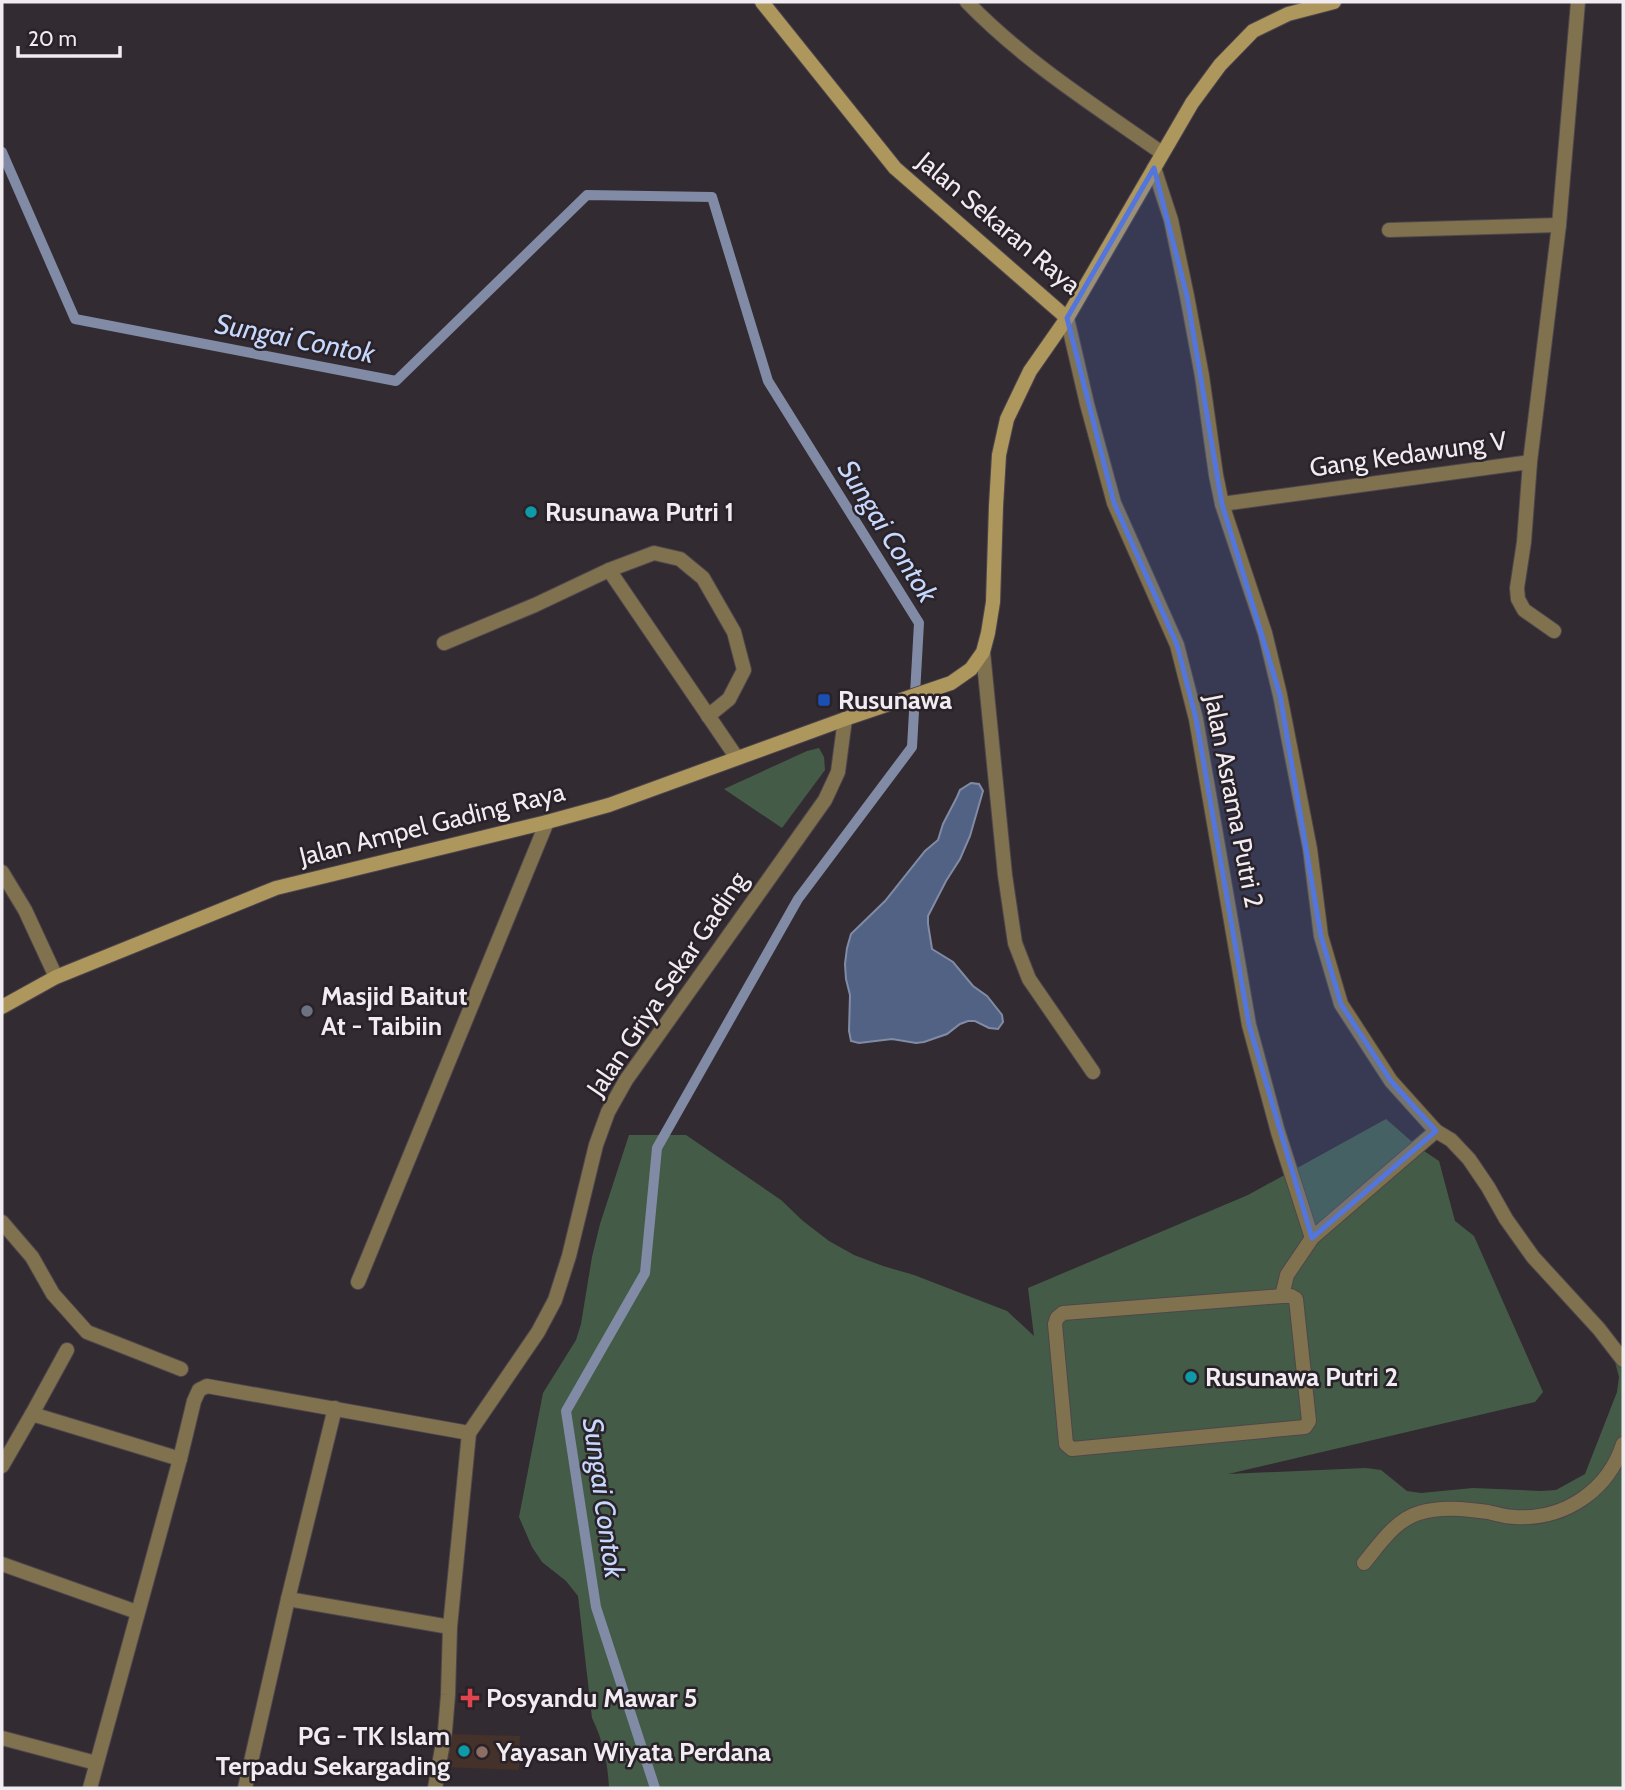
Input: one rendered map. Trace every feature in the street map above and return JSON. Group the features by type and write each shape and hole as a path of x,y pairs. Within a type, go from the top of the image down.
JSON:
{"main road":[{"name":"Jalan Sekaran Raya","path":"762,2 895,168 1067,318 1192,103 1213,75 1253,31 1288,14 1334,2"},
{"path":"982,652 993,602 999,455 1007,419 1030,371 1067,318"},
{"name":"Jalan Ampel Gading Raya","path":"2,1007 56,977 276,888 547,822 609,804 951,683 971,669 982,652"}],"street":[{"path":"967,2 989,24 1063,83 1162,153"},
{"name":"Gang Kedawung V","path":"1222,504 1531,462 1559,225 1578,2"},
{"path":"1154,168 1171,220 1187,296 1222,504 1265,633 1280,695 1310,849 1321,936 1341,1004 1391,1081 1436,1130 1451,1140 1469,1159 1533,1257 1599,1329 1623,1360"},
{"path":"1389,230 1559,225"},
{"name":"Jalan Asrama Putri 2","path":"1067,318 1114,503 1177,645 1196,719 1249,1025 1278,1132 1312,1238"},
{"path":"1531,462 1518,599 1524,610 1554,631"},
{"path":"444,643 609,570 654,553 680,559 703,578 734,632 744,670 729,699 708,716"},
{"path":"609,570 737,758"},
{"path":"982,652 1002,850 1015,943 1030,979 1093,1072"},
{"name":"Jalan Griya Sekar Gading","path":"435,1788 448,1695 450,1627 469,1433 538,1332 555,1300 569,1256 596,1145 608,1112 626,1080 825,800 838,772 845,719"},
{"path":"358,1282 547,822"},
{"path":"2,872 24,910 56,977"},
{"path":"1282,1296 1287,1275 1312,1238 1436,1130"},
{"path":"2,1222 33,1257 53,1294 87,1332 181,1369"},
{"path":"1282,1296 1296,1299 1308,1425 1068,1448 1055,1324 1063,1313 1282,1296"},
{"path":"2,1466 67,1350"},
{"path":"89,1788 199,1390 207,1386 469,1433"},
{"path":"246,1788 288,1599 335,1408"},
{"path":"33,1414 180,1460"},
{"path":"1364,1563 1389,1532 1419,1513 1456,1508 1515,1517 1538,1516 1577,1503 1595,1491 1608,1475 1623,1444"},
{"path":"2,1564 137,1612"},
{"path":"288,1599 450,1627"},
{"path":"2,1738 96,1763"}],"highlighted area":[{"path":"1154,168 1187,296 1222,504 1280,695 1321,936 1341,1004 1391,1081 1436,1131 1312,1238 1249,1025 1196,719 1177,645 1114,503 1067,318"}],"shaded area":[{"name":"Yayasan Wiyata Perdana","path":"446,1734 520,1736 519,1770 445,1767"}],"green space":[{"path":"819,748 824,757 825,770 782,828 724,789 807,751"},
{"path":"1386,1119 1439,1161 1455,1221 1474,1236 1543,1392 1535,1402 1228,1474 1366,1468 1381,1470 1407,1491 1421,1493 1473,1488 1556,1490 1585,1474 1617,1392 1619,1377 1615,1362 1623,1348 1623,1788 609,1788 604,1752 592,1718 578,1596 566,1581 542,1562 519,1517 543,1393 576,1340 600,1224 629,1135 686,1135 781,1200 829,1241 854,1255 1007,1311 1034,1336 1028,1288 1248,1195"}],"water":[{"path":"971,783 979,784 983,791 970,836 928,916 928,924 932,949 953,962 973,986 987,996 1002,1015 1003,1022 998,1029 968,1021 947,1034 916,1043 892,1039 859,1043 851,1041 850,995 845,964 851,934 885,901 925,851 938,840 960,790"}],"waterway":[{"name":"Sungai Contok","path":"2,152 75,319 396,381 587,195 712,197 768,381 919,623 912,747 798,899 657,1148 645,1273 566,1411 596,1607 655,1788"}],"place":[{"name":"Rusunawa Putri 1","path":"531,512"},
{"name":"Rusunawa","path":"824,700"},
{"name":"Masjid Baitut At - Taibiin","path":"307,1011"},
{"name":"Rusunawa Putri 2","path":"1191,1377"},
{"name":"Posyandu Mawar 5","path":"470,1698"},
{"name":"PG - TK Islam Terpadu Sekargading","path":"464,1751"},
{"name":"Yayasan Wiyata Perdana","path":"482,1752"}]}
